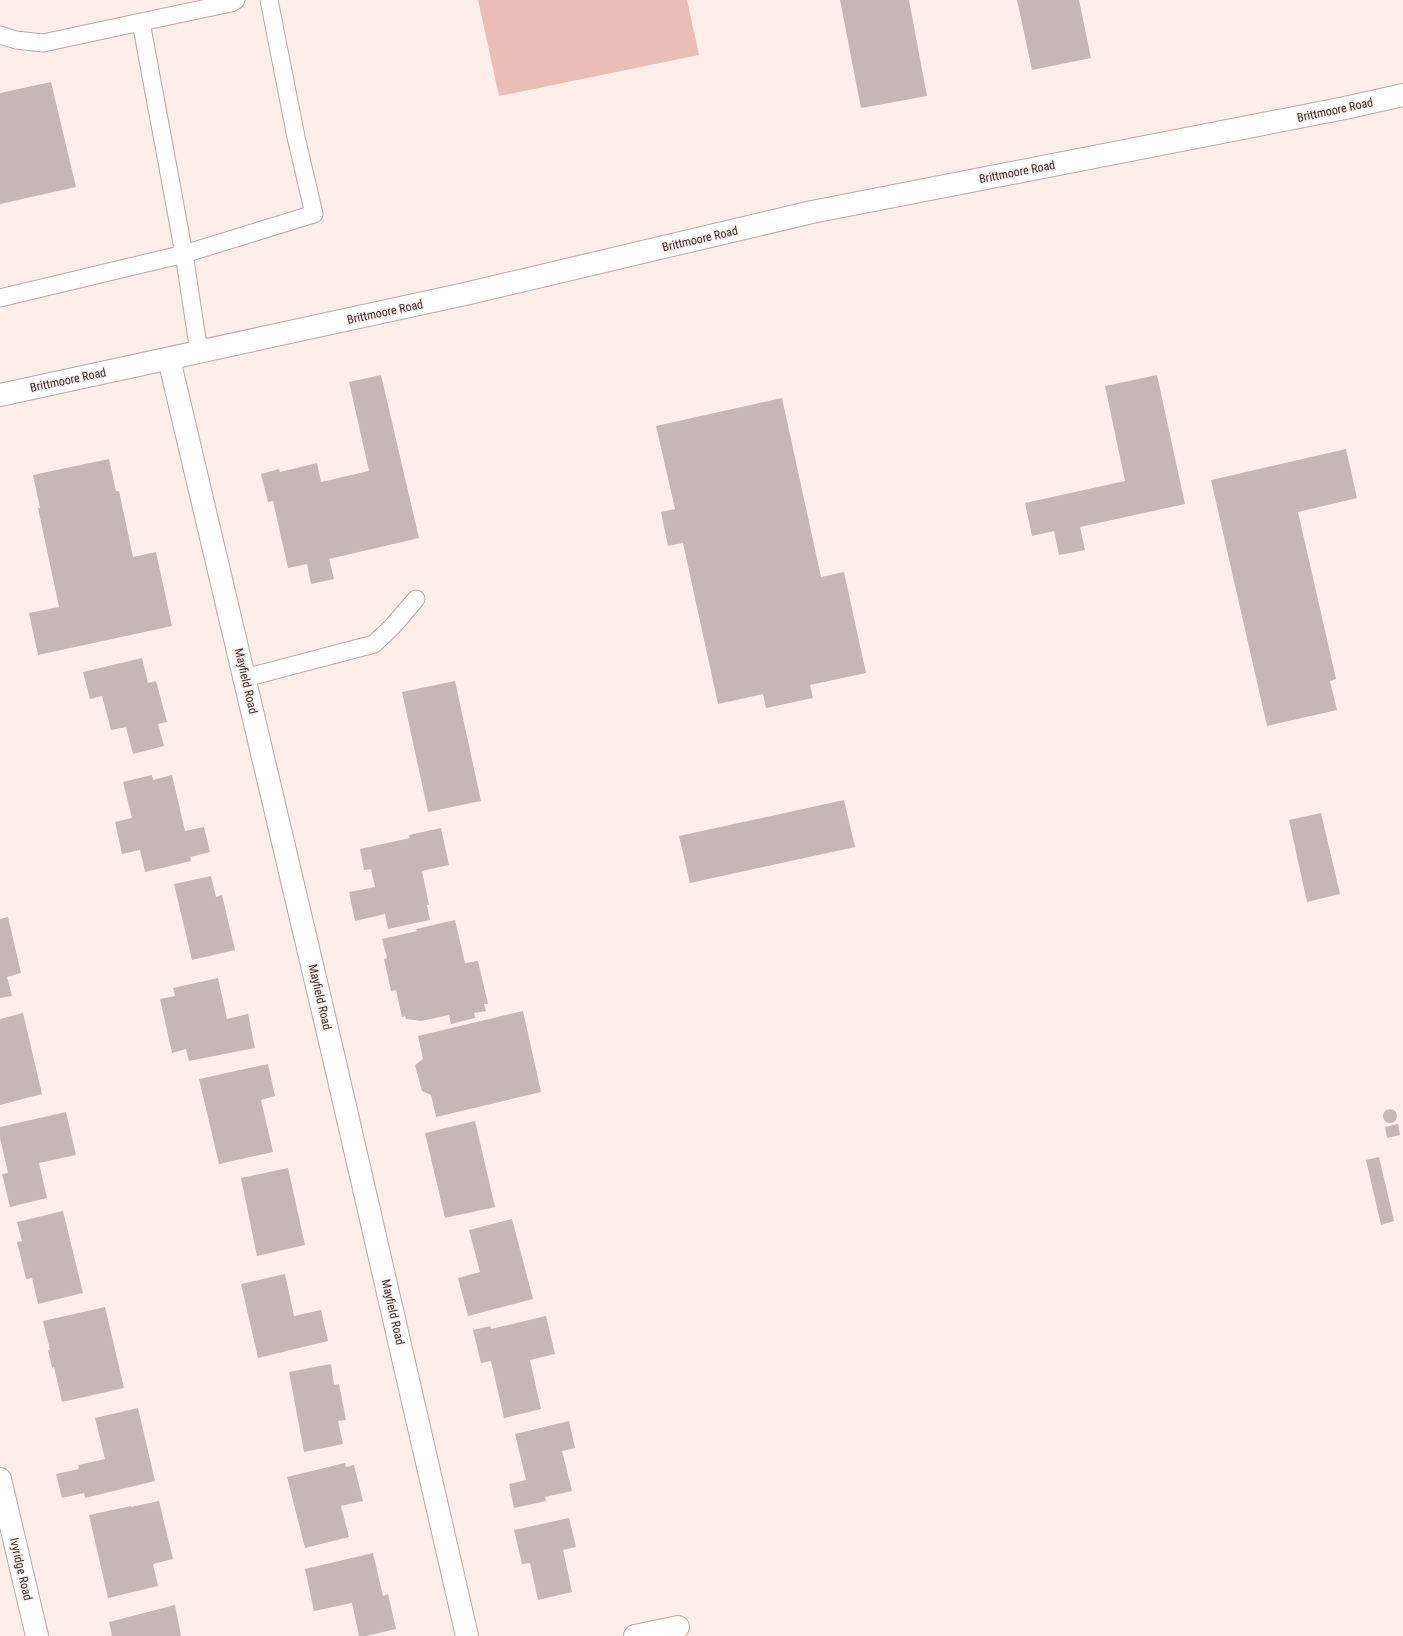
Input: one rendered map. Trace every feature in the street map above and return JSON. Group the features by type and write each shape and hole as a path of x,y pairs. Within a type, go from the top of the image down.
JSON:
{"street":[{"name":"Brittmoore Road","path":"0,395 464,294 812,212 1330,111 1403,95"},
{"name":"Mayfield Road","path":"169,358 335,1062 467,1636"},
{"name":"Ivyridge Road","path":"0,1479 37,1636"},
{"path":"635,1636 678,1627"}],"lane":[{"path":"0,35 16,40 43,43 231,3 236,0"},
{"path":"0,298 184,254 314,214 296,137 269,0"},
{"path":"140,22 184,254 199,352"},
{"path":"245,678 374,644 392,628 416,599"}],"shaded area":[{"path":"478,0 687,0 699,55 499,96"}],"building":[{"path":"840,0 909,0 927,96 861,108"},
{"path":"1017,0 1079,0 1091,58 1032,70"},
{"path":"51,82 76,187 0,204 0,93"},
{"path":"381,375 419,538 329,559 334,579 311,584 307,564 288,568 273,501 268,502 261,474 279,469 280,472 317,463 321,482 369,471 349,382"},
{"path":"1157,375 1185,504 1080,527 1085,550 1059,555 1054,531 1032,536 1025,503 1125,481 1105,386"},
{"path":"782,398 821,577 844,572 866,673 810,685 813,698 766,708 763,694 718,704 683,543 668,546 661,512 675,509 656,426"},
{"path":"1346,449 1357,498 1298,512 1336,679 1330,681 1337,710 1267,726 1211,480"},
{"path":"109,459 116,491 119,491 133,557 156,552 172,626 38,655 29,613 59,607 38,508 40,508 33,475"},
{"path":"142,658 148,683 156,681 167,722 158,724 164,746 133,754 126,727 111,730 102,696 90,699 83,672"},
{"path":"455,681 481,801 428,812 402,692"},
{"path":"152,775 153,780 172,775 185,831 204,827 210,852 190,857 191,861 145,872 140,850 122,854 115,822 132,818 123,782"},
{"path":"844,800 855,847 690,883 679,836"},
{"path":"1321,813 1340,894 1307,902 1289,820"},
{"path":"441,828 449,865 422,871 429,905 427,905 430,920 388,929 385,914 355,921 349,892 375,887 371,869 364,870 360,849 410,838 409,835"},
{"path":"211,876 216,897 222,895 235,950 192,960 174,884"},
{"path":"8,917 21,973 7,977 12,996 0,998 0,919"},
{"path":"455,920 465,963 478,961 488,1004 484,1004 486,1011 474,1013 475,1018 451,1024 449,1015 421,1021 406,1019 405,1016 402,1017 396,990 391,991 384,959 387,958 382,939"},
{"path":"218,978 227,1019 248,1014 255,1048 189,1061 186,1049 172,1053 160,999 175,996 173,988"},
{"path":"523,1011 541,1092 436,1117 431,1095 422,1091 415,1065 423,1059 418,1036"},
{"path":"23,1013 42,1094 0,1105 0,1019"},
{"path":"268,1064 275,1096 261,1100 273,1152 219,1164 199,1079"},
{"path":"1387,1109 1393,1109 1397,1113 1397,1119 1393,1123 1387,1123 1383,1119 1383,1113"},
{"path":"66,1112 76,1155 39,1163 47,1198 10,1207 2,1174 8,1173 0,1138 0,1127"},
{"path":"475,1121 495,1207 445,1218 425,1133"},
{"path":"1398,1124 1400,1135 1387,1138 1385,1127"},
{"path":"1379,1157 1394,1221 1381,1225 1366,1160"},
{"path":"288,1168 305,1245 257,1256 241,1178"},
{"path":"63,1211 83,1293 38,1304 32,1278 26,1279 17,1242 22,1241 17,1222"},
{"path":"512,1219 533,1299 468,1316 458,1278 480,1272 469,1230"},
{"path":"285,1274 294,1316 321,1310 328,1341 258,1358 241,1284"},
{"path":"105,1307 124,1388 62,1402 54,1367 52,1368 48,1350 50,1350 43,1321"},
{"path":"546,1316 555,1354 530,1360 541,1409 504,1418 491,1361 481,1363 473,1330 490,1326 491,1329"},
{"path":"331,1364 334,1385 339,1384 346,1420 338,1421 343,1444 304,1452 289,1372"},
{"path":"138,1408 155,1481 85,1498 84,1493 62,1498 56,1474 79,1469 78,1465 105,1459 95,1418"},
{"path":"569,1421 575,1448 562,1451 572,1491 545,1497 546,1501 514,1508 509,1484 526,1480 515,1434"},
{"path":"345,1463 346,1467 354,1465 363,1501 341,1506 349,1537 305,1548 287,1477"},
{"path":"159,1501 173,1559 153,1564 158,1586 108,1598 89,1515"},
{"path":"569,1518 576,1547 563,1550 572,1592 538,1600 530,1563 522,1564 514,1530"},
{"path":"373,1553 383,1596 388,1594 396,1629 366,1636 359,1636 352,1603 314,1611 305,1569"},
{"path":"175,1605 181,1636 112,1636 109,1622"}]}
